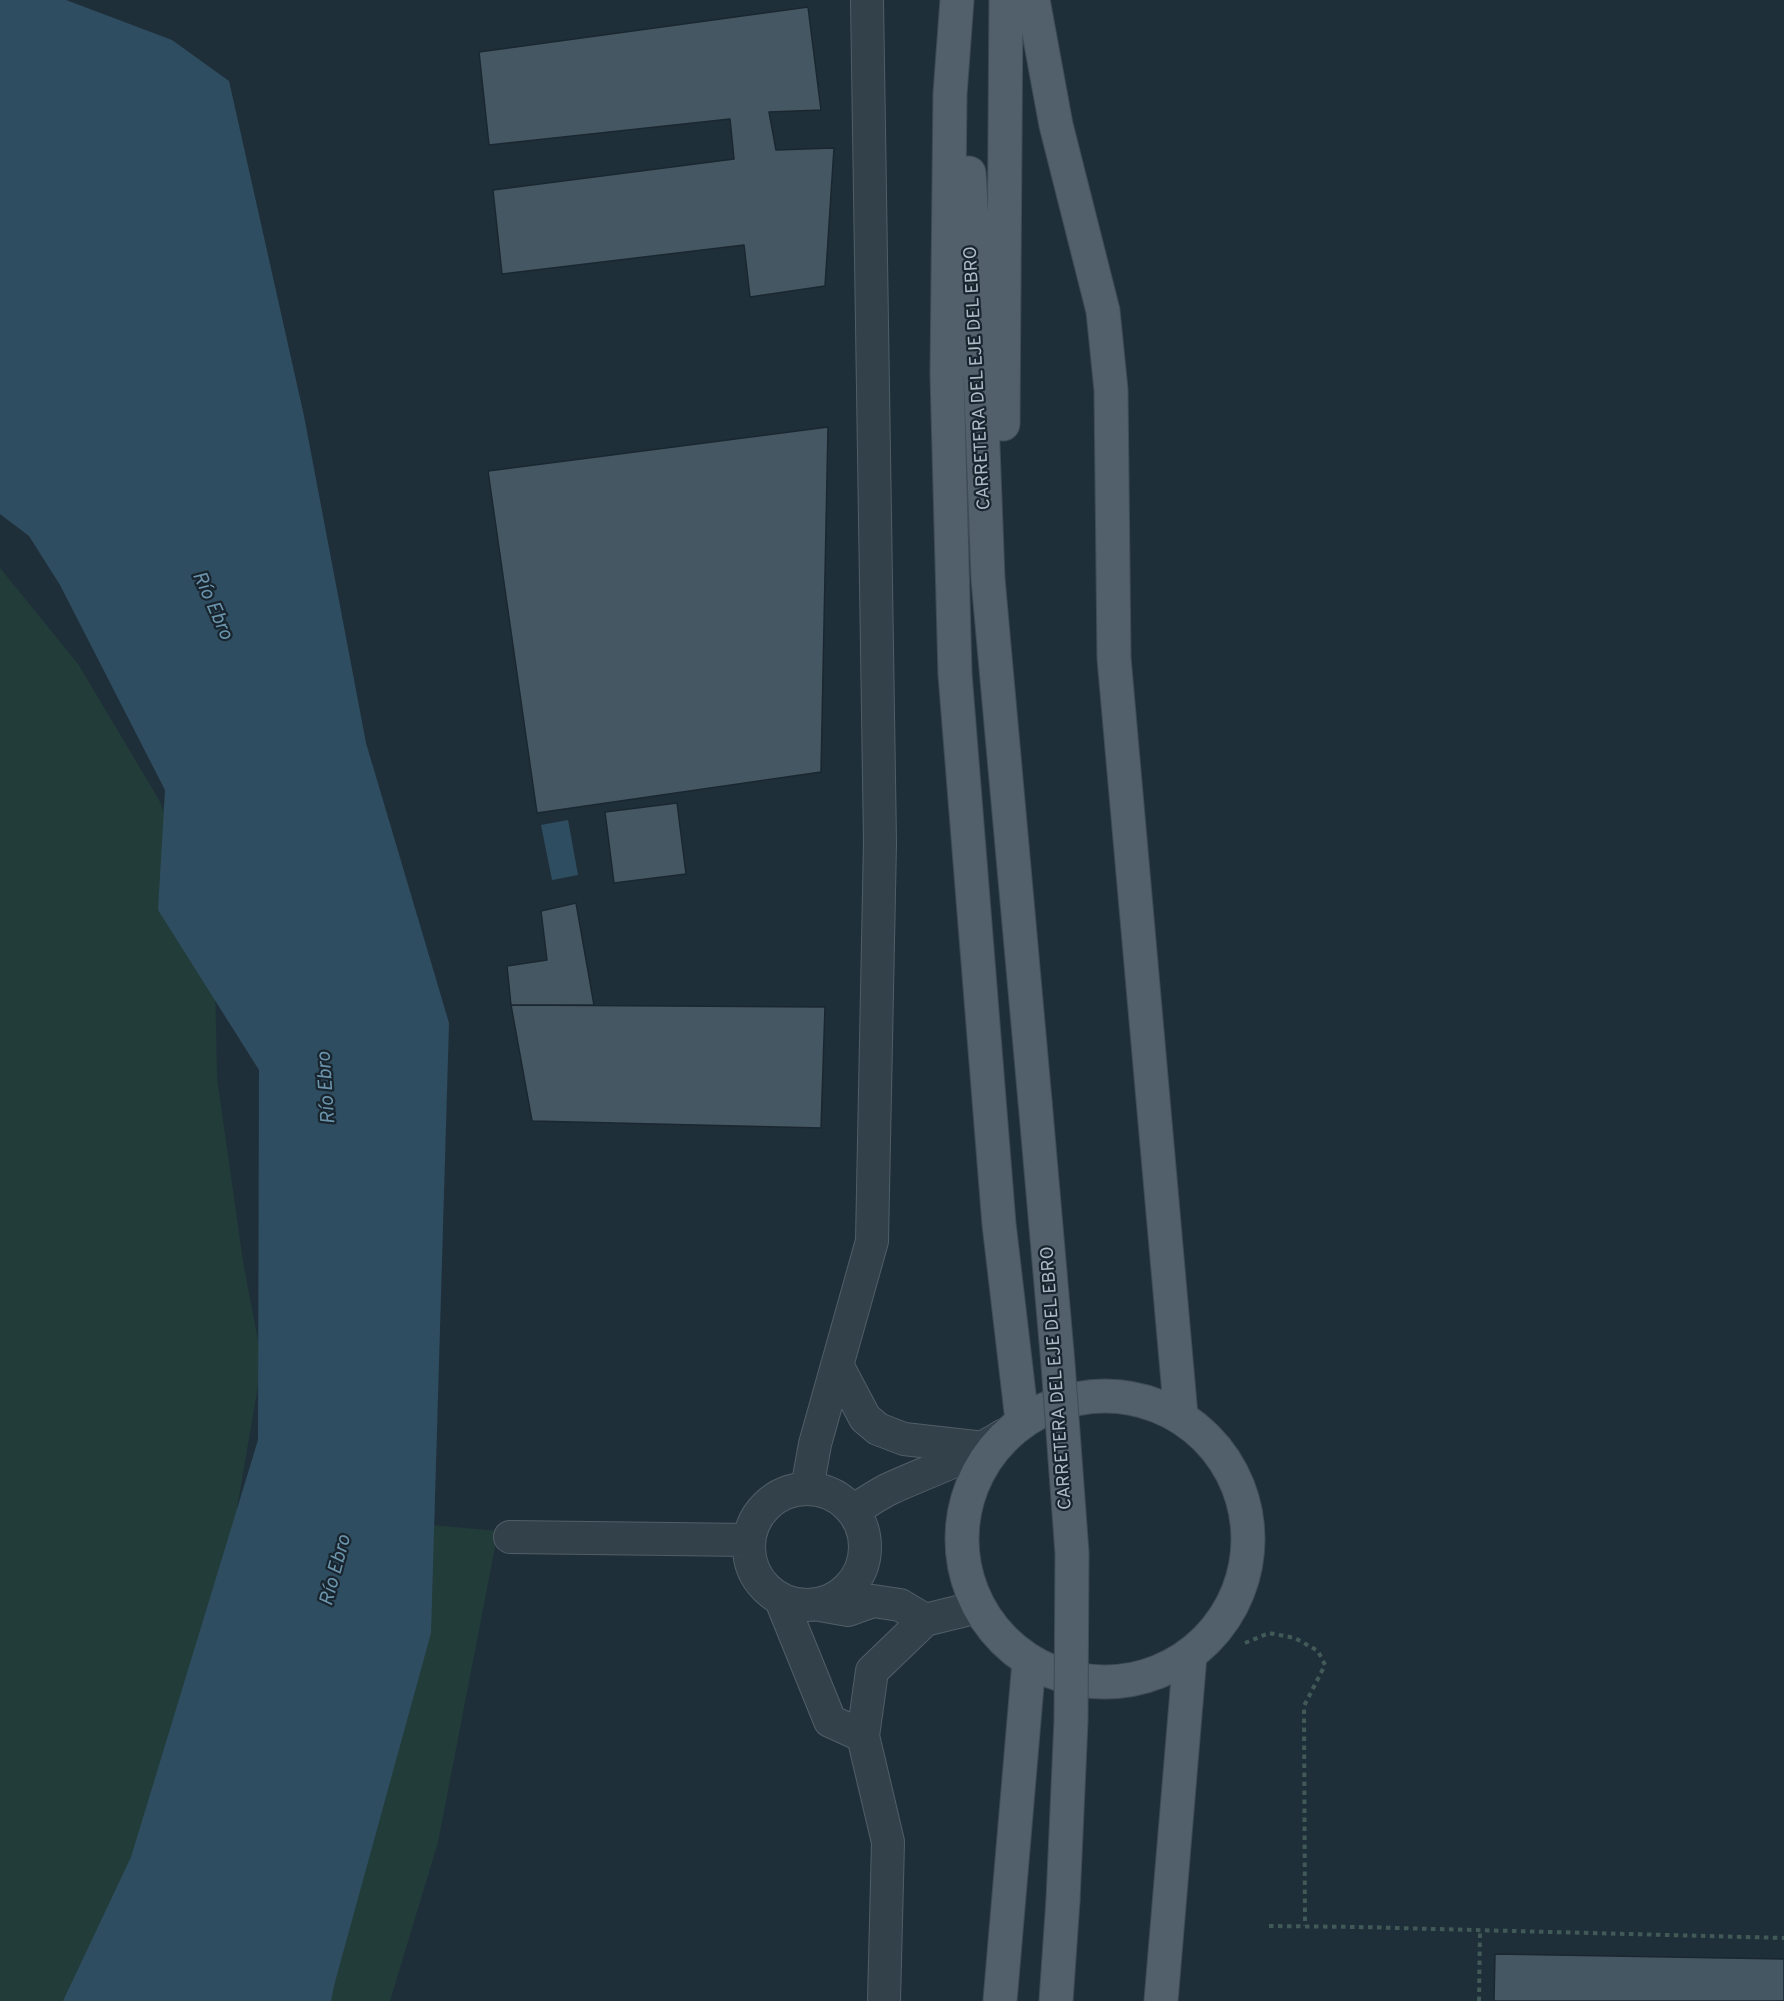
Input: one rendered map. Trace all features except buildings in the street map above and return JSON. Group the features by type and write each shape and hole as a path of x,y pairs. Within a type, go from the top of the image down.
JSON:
{"main road":[{"name":"CARRETERA DEL EJE DEL EBRO","path":"958,0 978,316 988,579 1059,1364 1072,1553 1071,1721 1056,2001"},
{"path":"958,0 950,94 947,374 955,674 999,1224 1004,1434"},
{"name":"CARRETERA DEL EJE DEL EBRO","path":"1005,756 1008,627 1003,437 1006,0"},
{"path":"1033,0 1056,125 1103,311 1111,390 1114,658 1181,1416"},
{"path":"1101,1394 1143,1400 1181,1416 1202,1432 1219,1451 1238,1484 1247,1517 1248,1551 1241,1584 1230,1609 1214,1632 1190,1655 1152,1675 1110,1683 1068,1679 1029,1662 1000,1638 978,1607 962,1563 962,1517 976,1473 1004,1434 1060,1401 1101,1394"},
{"path":"1161,2001 1190,1655"},
{"path":"1000,2001 1029,1662"}],"street":[{"path":"807,1489 815,1444 872,1241 879,842 867,0"},
{"path":"837,1365 865,1418 878,1429 904,1439 1004,1434"},
{"path":"853,1511 890,1489 950,1465 1004,1434"},
{"path":"816,1605 835,1598 851,1586 861,1568 865,1549 862,1529 853,1511 840,1499 825,1491 807,1489 790,1491 769,1503 753,1524 749,1540 750,1558 755,1575 766,1590 781,1600 798,1605 848,1610 873,1601 900,1605 925,1620"},
{"path":"510,1537 749,1540"},
{"path":"781,1600 830,1721 862,1736"},
{"path":"884,2001 888,1842 862,1736 872,1671 925,1620 978,1607"}],"path":[{"path":"1245,1643 1269,1633 1296,1638 1318,1650 1325,1665 1304,1706 1305,1926"},
{"path":"1269,1926 1784,1938"},
{"path":"1479,2001 1480,1930"}],"green space":[{"path":"0,568 78,664 159,800 214,934 217,1078 243,1262 262,1362 237,1508 498,1531 438,1842 390,2001 0,2001"}],"water":[{"name":"Río Ebro","path":"0,0 66,0 172,40 229,81 304,416 366,743 449,1023 431,1633 331,2001 63,2001 131,1857 258,1440 259,1070 158,910 165,790 60,585 29,536 0,514"},
{"path":"568,820 578,875 552,880 541,825"}]}
